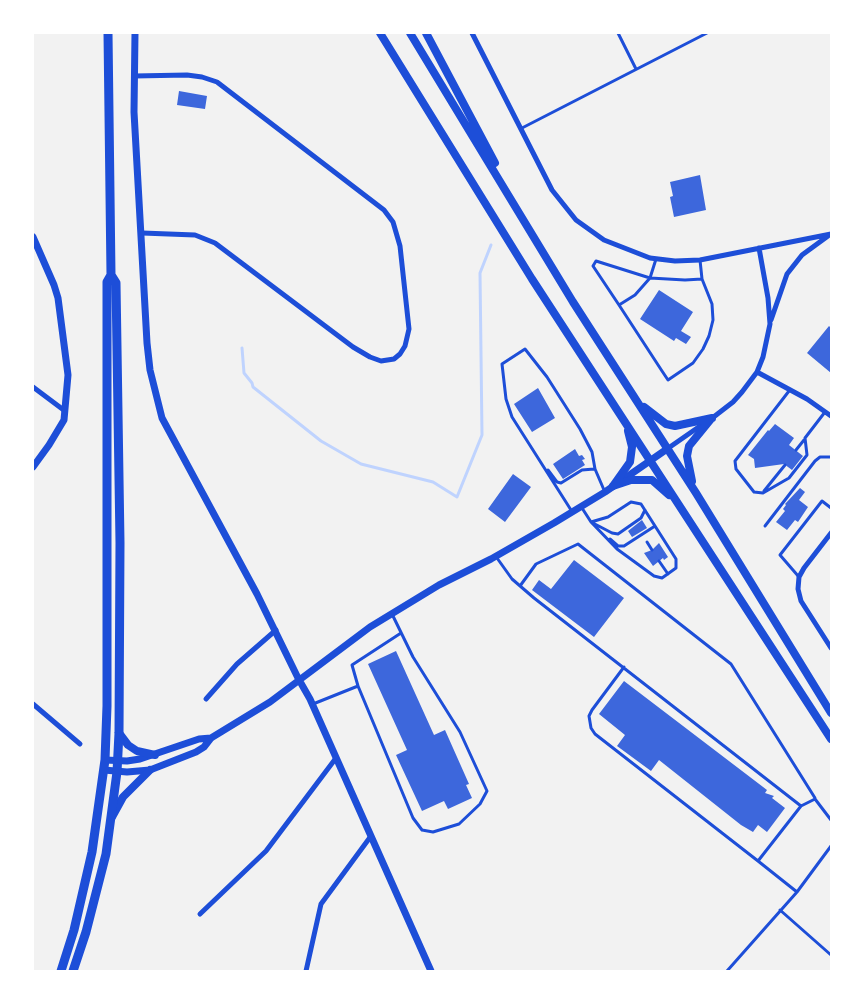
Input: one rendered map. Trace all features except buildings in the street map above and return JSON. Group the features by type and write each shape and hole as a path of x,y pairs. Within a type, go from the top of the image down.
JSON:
{"highway":[{"path":"61,971 88,871 105,760 108,684 107,282 111,275 108,33"},
{"path":"73,971 100,879 112,818 118,761 120,543 116,283 111,275"}],"main road":[{"path":"380,33 532,279 831,739"},
{"path":"410,33 573,302 696,493 831,713"},
{"path":"426,33 496,165 573,302"},
{"path":"635,399 653,416 666,424 686,425 712,418"},
{"path":"613,486 630,462 632,447 630,436 619,411"},
{"path":"696,493 689,472 687,456 689,446 712,418"},
{"path":"613,486 632,480 652,480 681,507"},
{"path":"119,733 137,751 155,755"},
{"path":"112,818 123,797 150,770"}],"street":[{"path":"135,33 134,76 147,343 150,370 162,418 276,630 313,704 431,971"},
{"path":"472,33 552,190 576,220 604,240 630,252 675,261 700,260 831,234"},
{"path":"134,76 187,75 217,82 384,210 393,222 400,246 409,329 405,346 394,359 381,361 370,357 352,347 215,243 195,235 142,233"},
{"path":"104,770 139,772 150,770 196,752 204,747 211,738 270,702 298,678 370,627 439,585 496,556 581,507 712,418 733,402 757,372 787,274 802,255 831,234"},
{"path":"33,237 58,298 68,375 65,411 59,430 33,467"},
{"path":"759,248 770,324"},
{"path":"757,372 790,389 831,416"},
{"path":"33,387 65,411"},
{"path":"831,533 804,568 799,577 798,589 801,601 831,648"},
{"path":"206,699 237,664 276,630"},
{"path":"33,704 80,744"},
{"path":"105,760 118,761 155,755 199,739 211,738"},
{"path":"200,914 266,851 336,758"},
{"path":"306,971 321,904 371,836"}],"lane":[{"path":"618,33 636,69"},
{"path":"520,129 707,33"},
{"path":"619,305 635,295 650,278 656,259"},
{"path":"700,260 702,279 712,304 713,321 709,336 693,363 668,380 594,266 596,261 650,278 702,279"},
{"path":"572,512 512,417 506,399 502,364 525,349 580,429 592,452 594,469 605,492"},
{"path":"790,389 735,461 736,469 753,492 763,493 789,478 807,455 805,438"},
{"path":"796,450 825,412"},
{"path":"765,526 815,461 820,457 831,457"},
{"path":"542,464 556,482 561,483 582,470 594,469"},
{"path":"763,493 785,465"},
{"path":"799,577 780,555 822,501 831,508"},
{"path":"581,507 591,522 617,549 654,576 662,578 676,568 676,559 642,504 631,502 608,517 591,522"},
{"path":"591,522 618,534 641,518 645,510"},
{"path":"599,530 618,546 624,546 655,526"},
{"path":"646,542 652,550"},
{"path":"520,586 536,564 578,544 731,664 815,799 831,820"},
{"path":"496,556 504,569 520,586 801,806"},
{"path":"659,561 668,574"},
{"path":"392,613 416,663 460,732 487,791 480,804 459,824 433,831 422,830 413,818 358,686 352,665 401,633"},
{"path":"624,667 589,716 595,735 797,892"},
{"path":"313,704 358,686"},
{"path":"758,861 801,806 815,799"},
{"path":"727,971 797,892 831,846"},
{"path":"780,910 831,955"}],"waterway":[{"path":"242,348 244,373 253,387 321,441 361,464 433,482 457,497 482,435 480,273 491,245"}]}
